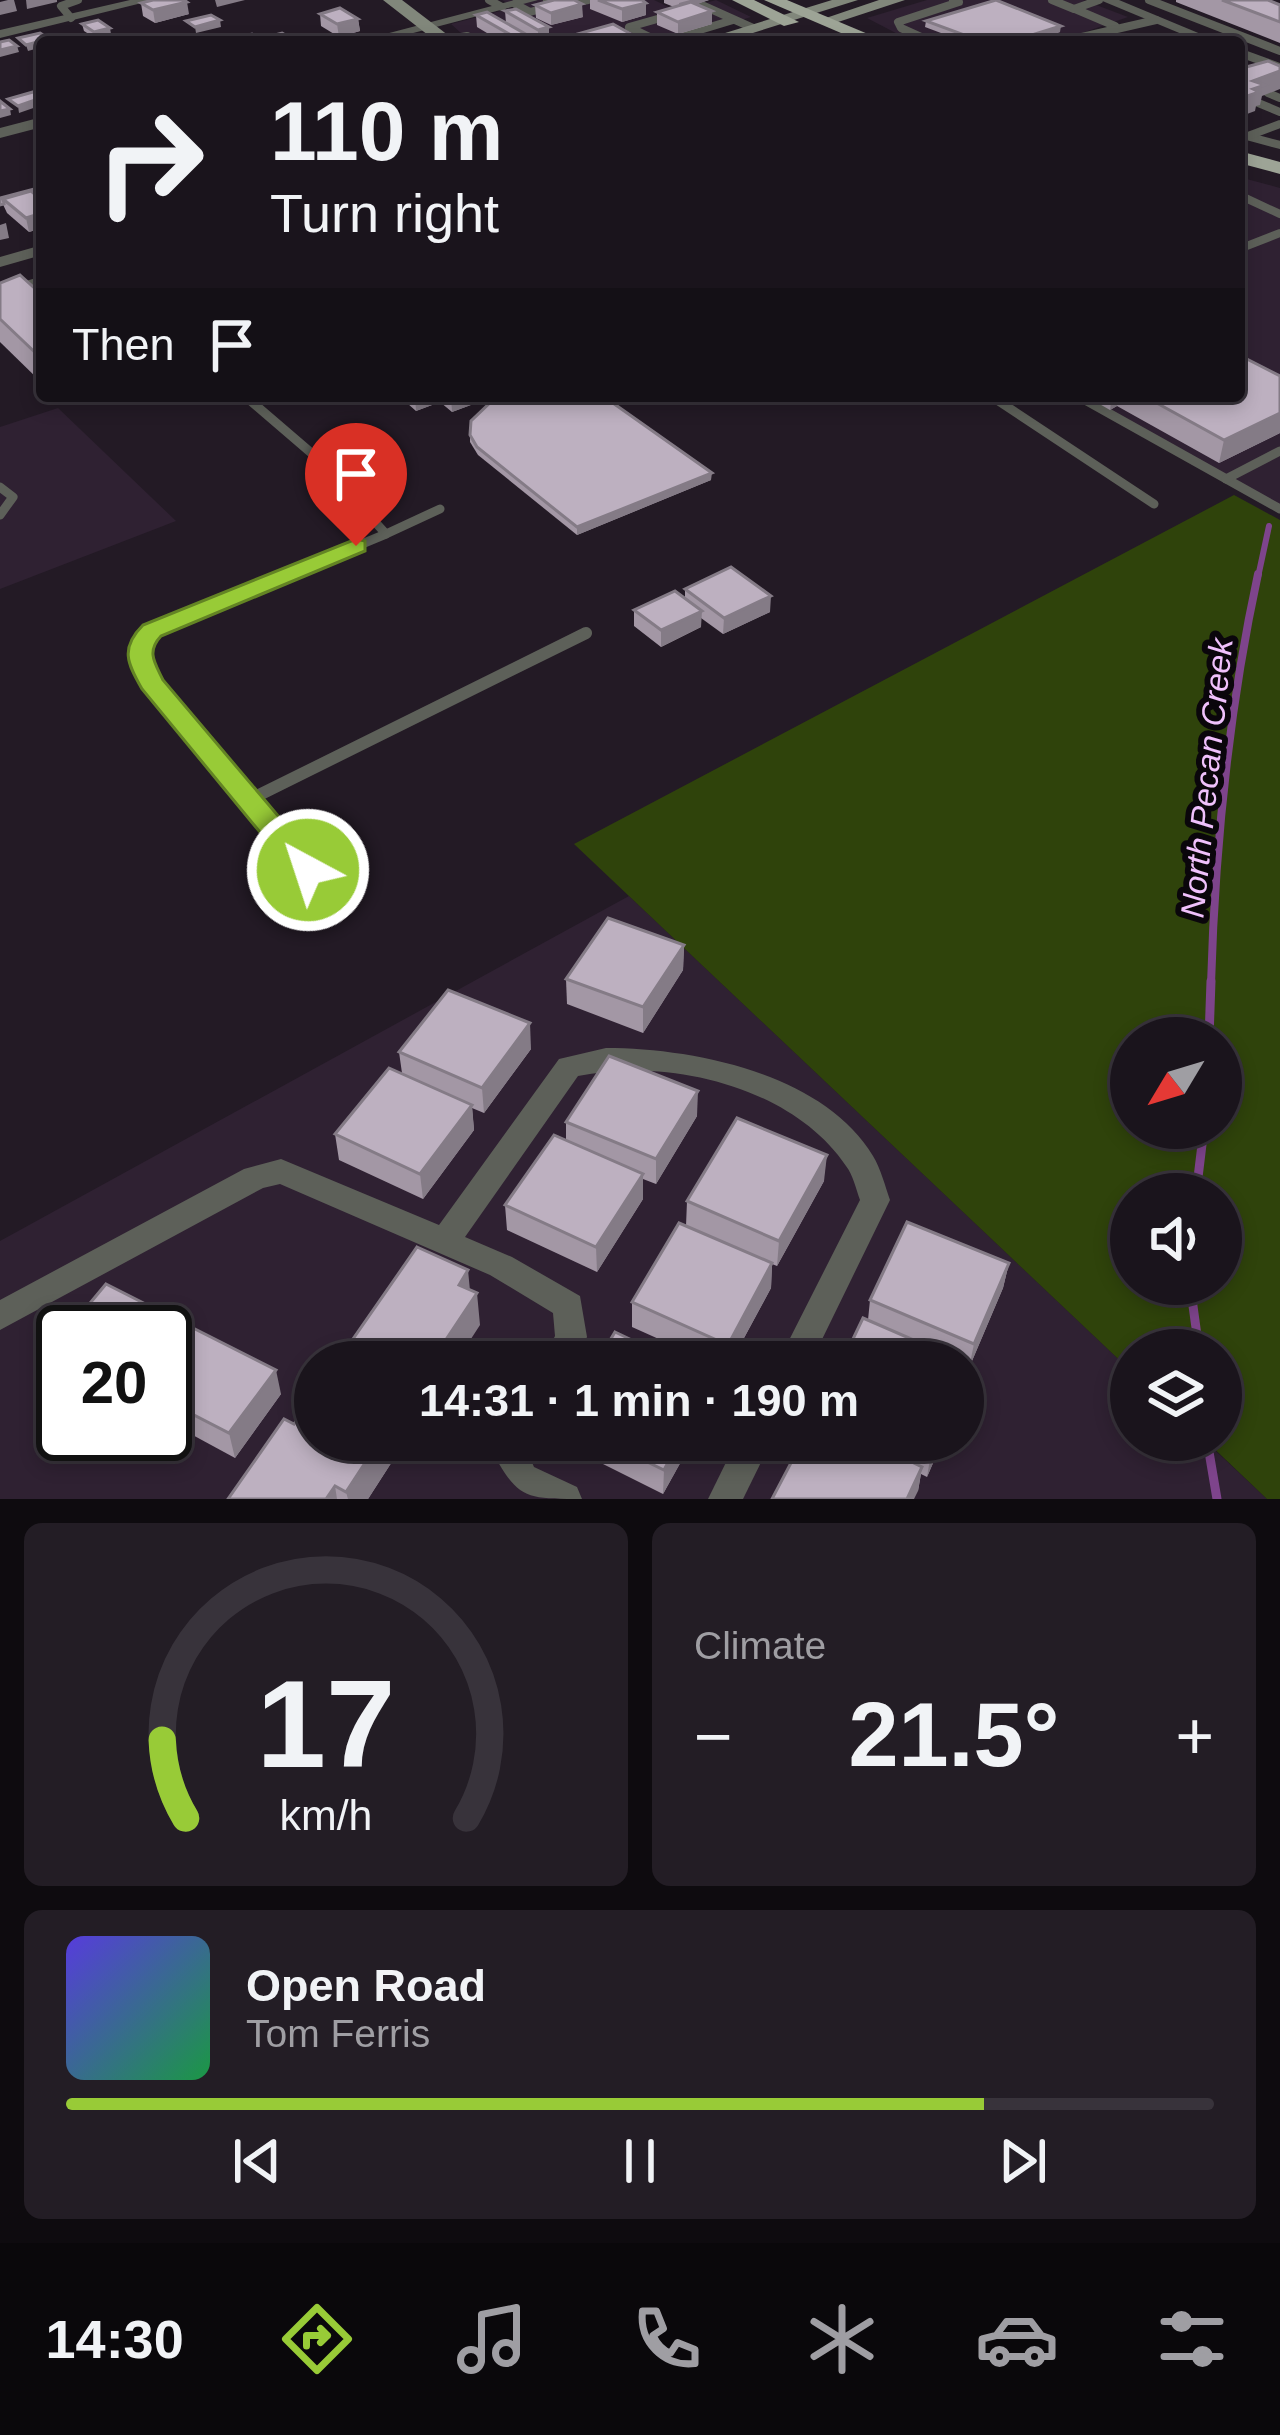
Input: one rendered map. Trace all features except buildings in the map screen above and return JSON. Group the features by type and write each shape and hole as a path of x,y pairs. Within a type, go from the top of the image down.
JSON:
{"main road":[{"path":"740,0 784,19 804,21"},
{"path":"772,0 829,36"},
{"path":"824,22 862,36"},
{"path":"1245,159 1280,168"},
{"path":"1245,174 1280,183"}],"street":[{"path":"392,0 449,36"},
{"path":"755,35 804,21 848,0"},
{"path":"804,21 824,22 897,0"},
{"path":"0,34 137,1"},
{"path":"1109,2 1200,36"},
{"path":"386,36 509,3"},
{"path":"755,35 784,19"},
{"path":"46,23 62,36"},
{"path":"1245,50 1280,68"},
{"path":"0,133 36,124"},
{"path":"0,262 36,252"},
{"path":"445,1241 569,1066 597,1056 742,1075 829,1127 872,1177 875,1200 804,1341"},
{"path":"0,1316 255,1178 281,1171 501,1266 569,1306 569,1341"},
{"path":"514,1461 522,1478 565,1499"},
{"path":"725,1499 744,1461"}],"lane":[{"path":"71,18 61,6 78,0"},
{"path":"547,0 556,5"},
{"path":"509,3 530,12 588,0"},
{"path":"1052,0 1115,26"},
{"path":"1074,9 1136,0"},
{"path":"1149,0 1217,36"},
{"path":"919,36 898,22 959,1"},
{"path":"648,36 629,27 704,6 755,35"},
{"path":"680,36 734,20"},
{"path":"1081,36 1156,20"},
{"path":"1245,48 1280,51"},
{"path":"1245,135 1280,124"},
{"path":"1245,135 1280,145"},
{"path":"1245,201 1280,214"},
{"path":"1245,203 1252,208"},
{"path":"1245,247 1280,233"},
{"path":"0,293 36,283"},
{"path":"252,402 316,457 386,534"},
{"path":"1000,402 1154,504"},
{"path":"1089,402 1280,509"},
{"path":"1226,479 1280,451"},
{"path":"0,487 13,496 0,515"},
{"path":"308,870 152,683 138,655 140,643 152,631 440,509"},
{"path":"249,800 586,633"}],"shaded area":[{"path":"502,0 654,0 677,11 716,0 751,17 689,36 464,36 451,24 512,8 541,22"},
{"path":"927,0 1083,0 1128,17 1073,36 902,36 867,18"},
{"path":"1245,179 1280,188 1280,505 1093,402 1245,402"},
{"path":"58,408 176,521 0,589 0,427"},
{"path":"629,896 1110,1351 1110,1461 1226,1461 1267,1499 0,1499 0,1241"}],"green space":[{"path":"1234,495 1280,520 1280,1499 1267,1499 1227,1461 1242,1461 1242,1329 1110,1329 1110,1351 574,844"}],"waterway":[{"name":"North Pecan Creek","path":"1258,577 1269,526"},
{"name":"North Pecan Creek","path":"1211,984 1225,778 1258,574"},
{"name":"North Pecan Creek","path":"1210,1017 1211,981"},
{"name":"North Pecan Creek","path":"1199,1173 1201,1149"},
{"name":"North Pecan Creek","path":"1193,1305 1196,1329"},
{"name":"North Pecan Creek","path":"1211,1461 1217,1499"}],"route":[{"path":"308,870 152,683 138,655 140,643 152,631 356,546"}]}
